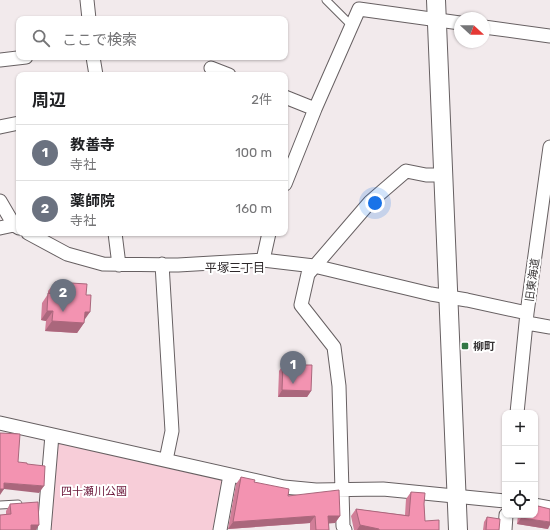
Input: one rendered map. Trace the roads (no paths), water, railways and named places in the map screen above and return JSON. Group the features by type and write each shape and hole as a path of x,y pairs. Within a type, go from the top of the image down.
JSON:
{"street":[{"path":"87,0 89,16"},
{"path":"436,0 458,530"},
{"path":"288,176 315,109 359,9 454,22"},
{"path":"490,28 550,36"},
{"path":"0,60 16,58"},
{"path":"94,60 96,72"},
{"path":"210,67 222,72"},
{"path":"288,98 315,109"},
{"path":"0,127 16,124"},
{"name":"旧東海道","path":"517,410 527,318 549,168 550,147"},
{"path":"345,530 343,526 339,386 334,347 301,305 308,274 370,202 406,171 426,175 444,176"},
{"path":"0,201 16,226 0,228"},
{"path":"34,236 67,254 103,264 178,265 263,260 314,266 449,297 527,318 550,327"},
{"path":"115,236 119,264"},
{"path":"263,260 268,236"},
{"path":"162,264 172,431 166,460"},
{"path":"0,423 284,487 316,490 383,489 502,501"},
{"path":"44,530 42,503 52,435"},
{"path":"220,530 230,475"},
{"path":"538,506 550,508"},
{"path":"505,530 506,518"}],"lane":[{"path":"326,0 352,26"},
{"path":"0,506 23,504"}],"place":[{"name":"薬師院","path":"63,312"},
{"name":"柳町","path":"465,346"},
{"name":"教善寺","path":"293,384"}],"district":[{"name":"平塚三丁目","path":"235,268"}],"park label":[{"name":"四十瀬川公園","path":"94,491"}]}
